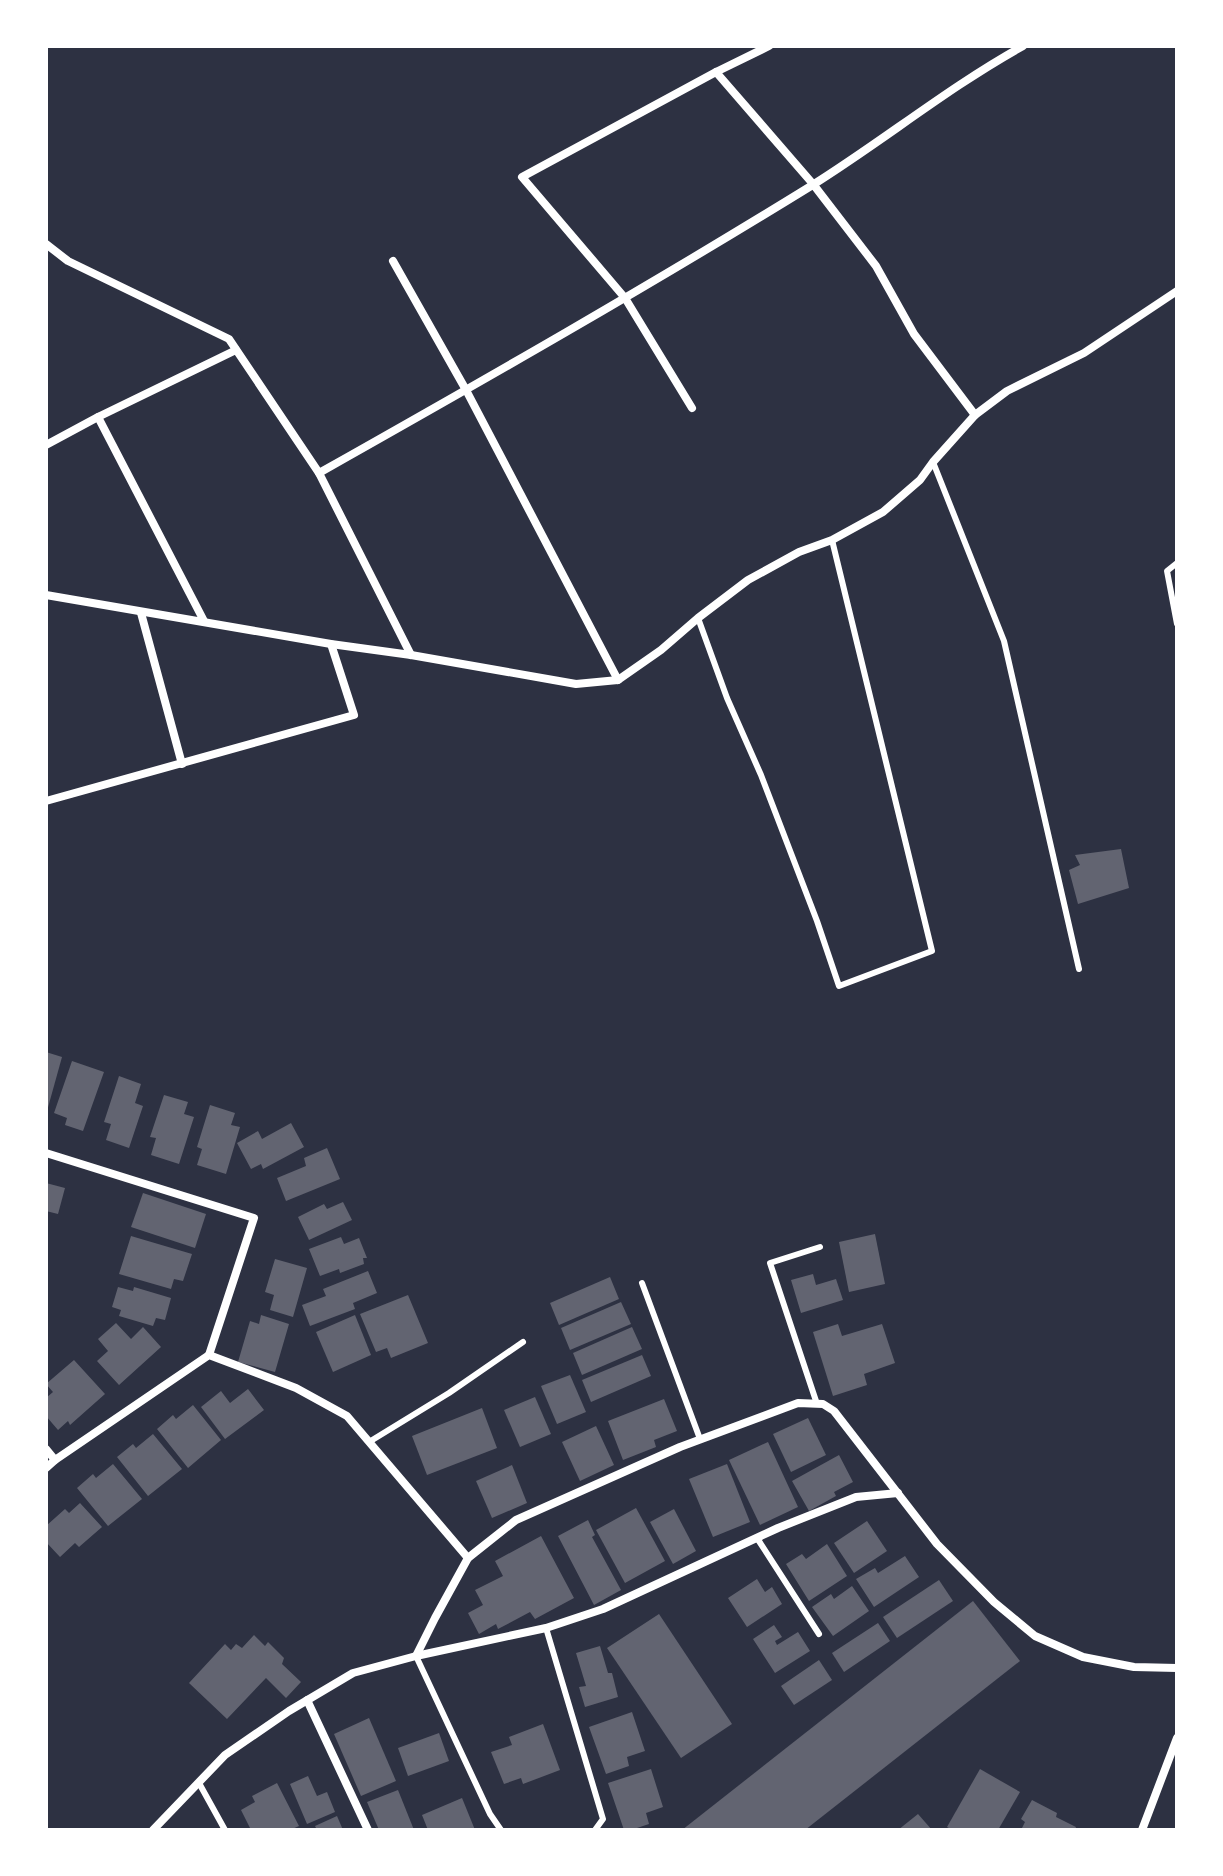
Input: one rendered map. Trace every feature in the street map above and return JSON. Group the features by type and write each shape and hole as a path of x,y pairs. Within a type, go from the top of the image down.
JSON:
{"street":[{"path":"692,408 625,298 522,177 769,46"},
{"path":"319,473 625,298 813,184 1023,46"},
{"path":"716,72 813,184 876,266 914,334 975,415"},
{"path":"46,244 68,261 229,339 319,473 411,655"},
{"path":"393,261 466,390 618,680"},
{"path":"46,595 576,684 618,680 661,650 748,580 883,512 920,480 975,415 1007,391 1084,353 1177,291"},
{"path":"46,445 236,350"},
{"path":"98,417 204,621"},
{"path":"141,613 182,764"},
{"path":"46,801 354,715 331,644"},
{"path":"46,1153 254,1218 209,1355 46,1468"},
{"path":"209,1355 296,1388 347,1416 468,1558"},
{"path":"416,1656 468,1558 516,1520 700,1439 798,1403 823,1404 834,1411 937,1544 994,1602 1035,1636 1083,1657 1134,1667 1177,1668"},
{"path":"46,1449 55,1460"},
{"path":"153,1830 225,1755 289,1711 353,1673 546,1628 603,1609 757,1538 856,1497 898,1493"},
{"path":"307,1700 368,1830"},
{"path":"1142,1830 1177,1738"}],"lane":[{"path":"933,462 1004,641 1079,969"},
{"path":"698,618 727,698 761,775 839,986 932,951 832,540"},
{"path":"1177,563 1167,571 1177,624"},
{"path":"817,1404 770,1263 820,1247"},
{"path":"642,1283 700,1439"},
{"path":"369,1442 449,1393 523,1342"},
{"path":"757,1538 819,1634"},
{"path":"546,1628 603,1819 595,1830"},
{"path":"416,1656 490,1814 501,1830"},
{"path":"199,1783 225,1830"}],"building":[{"path":"1121,849 1129,888 1078,904 1069,870 1080,865 1075,855"},
{"path":"46,1052 62,1057 47,1111 46,1111"},
{"path":"72,1061 104,1072 83,1131 65,1125 67,1118 54,1113"},
{"path":"119,1076 141,1084 135,1103 143,1106 129,1148 106,1140 111,1124 104,1122"},
{"path":"164,1095 188,1102 184,1114 194,1117 179,1164 151,1155 156,1138 150,1137"},
{"path":"210,1105 235,1113 231,1125 240,1127 226,1174 197,1165 202,1149 197,1147"},
{"path":"291,1123 304,1147 263,1169 261,1164 251,1169 237,1143 258,1131 262,1139"},
{"path":"327,1148 340,1179 286,1201 277,1178 306,1166 304,1158"},
{"path":"46,1183 65,1188 58,1214 46,1211"},
{"path":"143,1193 206,1214 195,1248 131,1227"},
{"path":"343,1202 352,1220 309,1240 298,1217 324,1204 327,1209"},
{"path":"875,1234 885,1284 849,1292 839,1242"},
{"path":"131,1236 192,1254 183,1281 174,1279 171,1289 119,1274"},
{"path":"341,1237 344,1244 359,1238 367,1258 363,1258 364,1264 320,1276 309,1249"},
{"path":"275,1259 307,1268 293,1317 270,1310 274,1295 265,1292"},
{"path":"368,1271 377,1293 353,1303 355,1309 310,1326 302,1305 326,1296 323,1289"},
{"path":"813,1274 816,1285 836,1279 843,1300 801,1313 791,1280"},
{"path":"610,1277 619,1299 559,1325 550,1303"},
{"path":"118,1287 133,1291 134,1287 171,1298 165,1320 156,1318 153,1326 119,1316 121,1310 112,1307"},
{"path":"408,1295 428,1343 391,1358 387,1348 376,1352 360,1314"},
{"path":"621,1302 631,1324 570,1350 561,1328"},
{"path":"261,1315 289,1324 275,1372 238,1362 250,1321 259,1324"},
{"path":"355,1315 371,1355 333,1372 316,1332"},
{"path":"116,1323 131,1339 143,1327 161,1347 119,1385 97,1361 108,1351 98,1339"},
{"path":"838,1324 842,1336 882,1324 895,1363 864,1374 867,1385 833,1396 813,1332"},
{"path":"632,1327 642,1349 582,1375 573,1353"},
{"path":"642,1355 651,1376 591,1402 582,1380"},
{"path":"74,1360 105,1394 70,1425 68,1421 58,1430 46,1416 46,1398 53,1392 46,1384"},
{"path":"570,1375 586,1412 557,1424 541,1386"},
{"path":"248,1389 264,1410 225,1439 201,1407 221,1391 230,1403"},
{"path":"535,1397 551,1434 520,1447 504,1410"},
{"path":"664,1399 677,1431 654,1440 656,1447 623,1460 608,1421"},
{"path":"193,1405 221,1440 188,1468 157,1429 173,1415 176,1419"},
{"path":"482,1408 497,1448 427,1475 412,1436"},
{"path":"808,1418 826,1455 791,1472 773,1434"},
{"path":"596,1426 614,1465 580,1481 562,1442"},
{"path":"153,1434 182,1469 148,1496 117,1457 133,1444 136,1448"},
{"path":"768,1442 798,1507 760,1525 729,1460"},
{"path":"839,1455 853,1482 809,1511 792,1481"},
{"path":"113,1464 142,1499 108,1526 77,1488 93,1474 96,1478"},
{"path":"727,1464 750,1522 713,1537 689,1479"},
{"path":"512,1465 527,1503 492,1518 476,1481"},
{"path":"80,1503 102,1527 79,1547 75,1543 60,1557 46,1542 46,1526 65,1509 69,1513"},
{"path":"636,1508 665,1561 625,1583 596,1530"},
{"path":"674,1509 696,1551 673,1564 650,1522"},
{"path":"588,1520 595,1535 592,1537 621,1590 594,1605 558,1536"},
{"path":"867,1521 887,1551 854,1573 834,1543"},
{"path":"541,1536 574,1598 535,1619 530,1612 498,1629 496,1624 479,1634 468,1613 483,1605 475,1590 503,1576 495,1561"},
{"path":"827,1544 847,1576 809,1601 786,1564 802,1554 806,1559"},
{"path":"905,1556 919,1577 874,1607 856,1579 875,1568 878,1573"},
{"path":"757,1579 765,1592 772,1587 782,1604 747,1627 728,1598"},
{"path":"939,1580 953,1601 897,1638 883,1617"},
{"path":"852,1586 869,1611 833,1636 812,1607 831,1594 834,1599"},
{"path":"973,1601 1020,1661 805,1830 682,1830"},
{"path":"659,1614 732,1724 681,1758 607,1648"},
{"path":"878,1623 890,1641 844,1672 832,1653"},
{"path":"774,1625 782,1637 775,1641 777,1645 798,1632 810,1651 775,1673 753,1639"},
{"path":"254,1635 265,1646 268,1642 284,1658 282,1664 301,1682 286,1698 266,1678 227,1719 189,1683 225,1644 231,1650 236,1644 242,1648"},
{"path":"600,1646 618,1697 585,1707 579,1687 586,1686 576,1653"},
{"path":"819,1660 832,1680 794,1705 781,1686"},
{"path":"632,1712 645,1751 627,1757 629,1766 606,1774 589,1727"},
{"path":"369,1718 396,1781 361,1796 334,1734"},
{"path":"543,1724 560,1770 523,1784 521,1778 504,1784 491,1752 512,1745 509,1737"},
{"path":"439,1733 449,1761 408,1776 398,1748"},
{"path":"651,1769 663,1807 646,1813 649,1824 624,1830 608,1783"},
{"path":"980,1769 1020,1792 998,1830 952,1830 947,1827"},
{"path":"308,1776 317,1796 327,1792 335,1812 307,1824 290,1784"},
{"path":"277,1783 299,1826 290,1830 251,1830 241,1810 255,1802 252,1796"},
{"path":"398,1790 414,1830 379,1830 367,1802"},
{"path":"462,1798 475,1830 428,1830 422,1815"},
{"path":"1032,1800 1057,1813 1056,1817 1076,1827 1075,1830 1021,1830 1025,1822 1021,1819"},
{"path":"918,1814 932,1830 898,1830"},
{"path":"337,1816 343,1830 317,1830 315,1826"}]}
